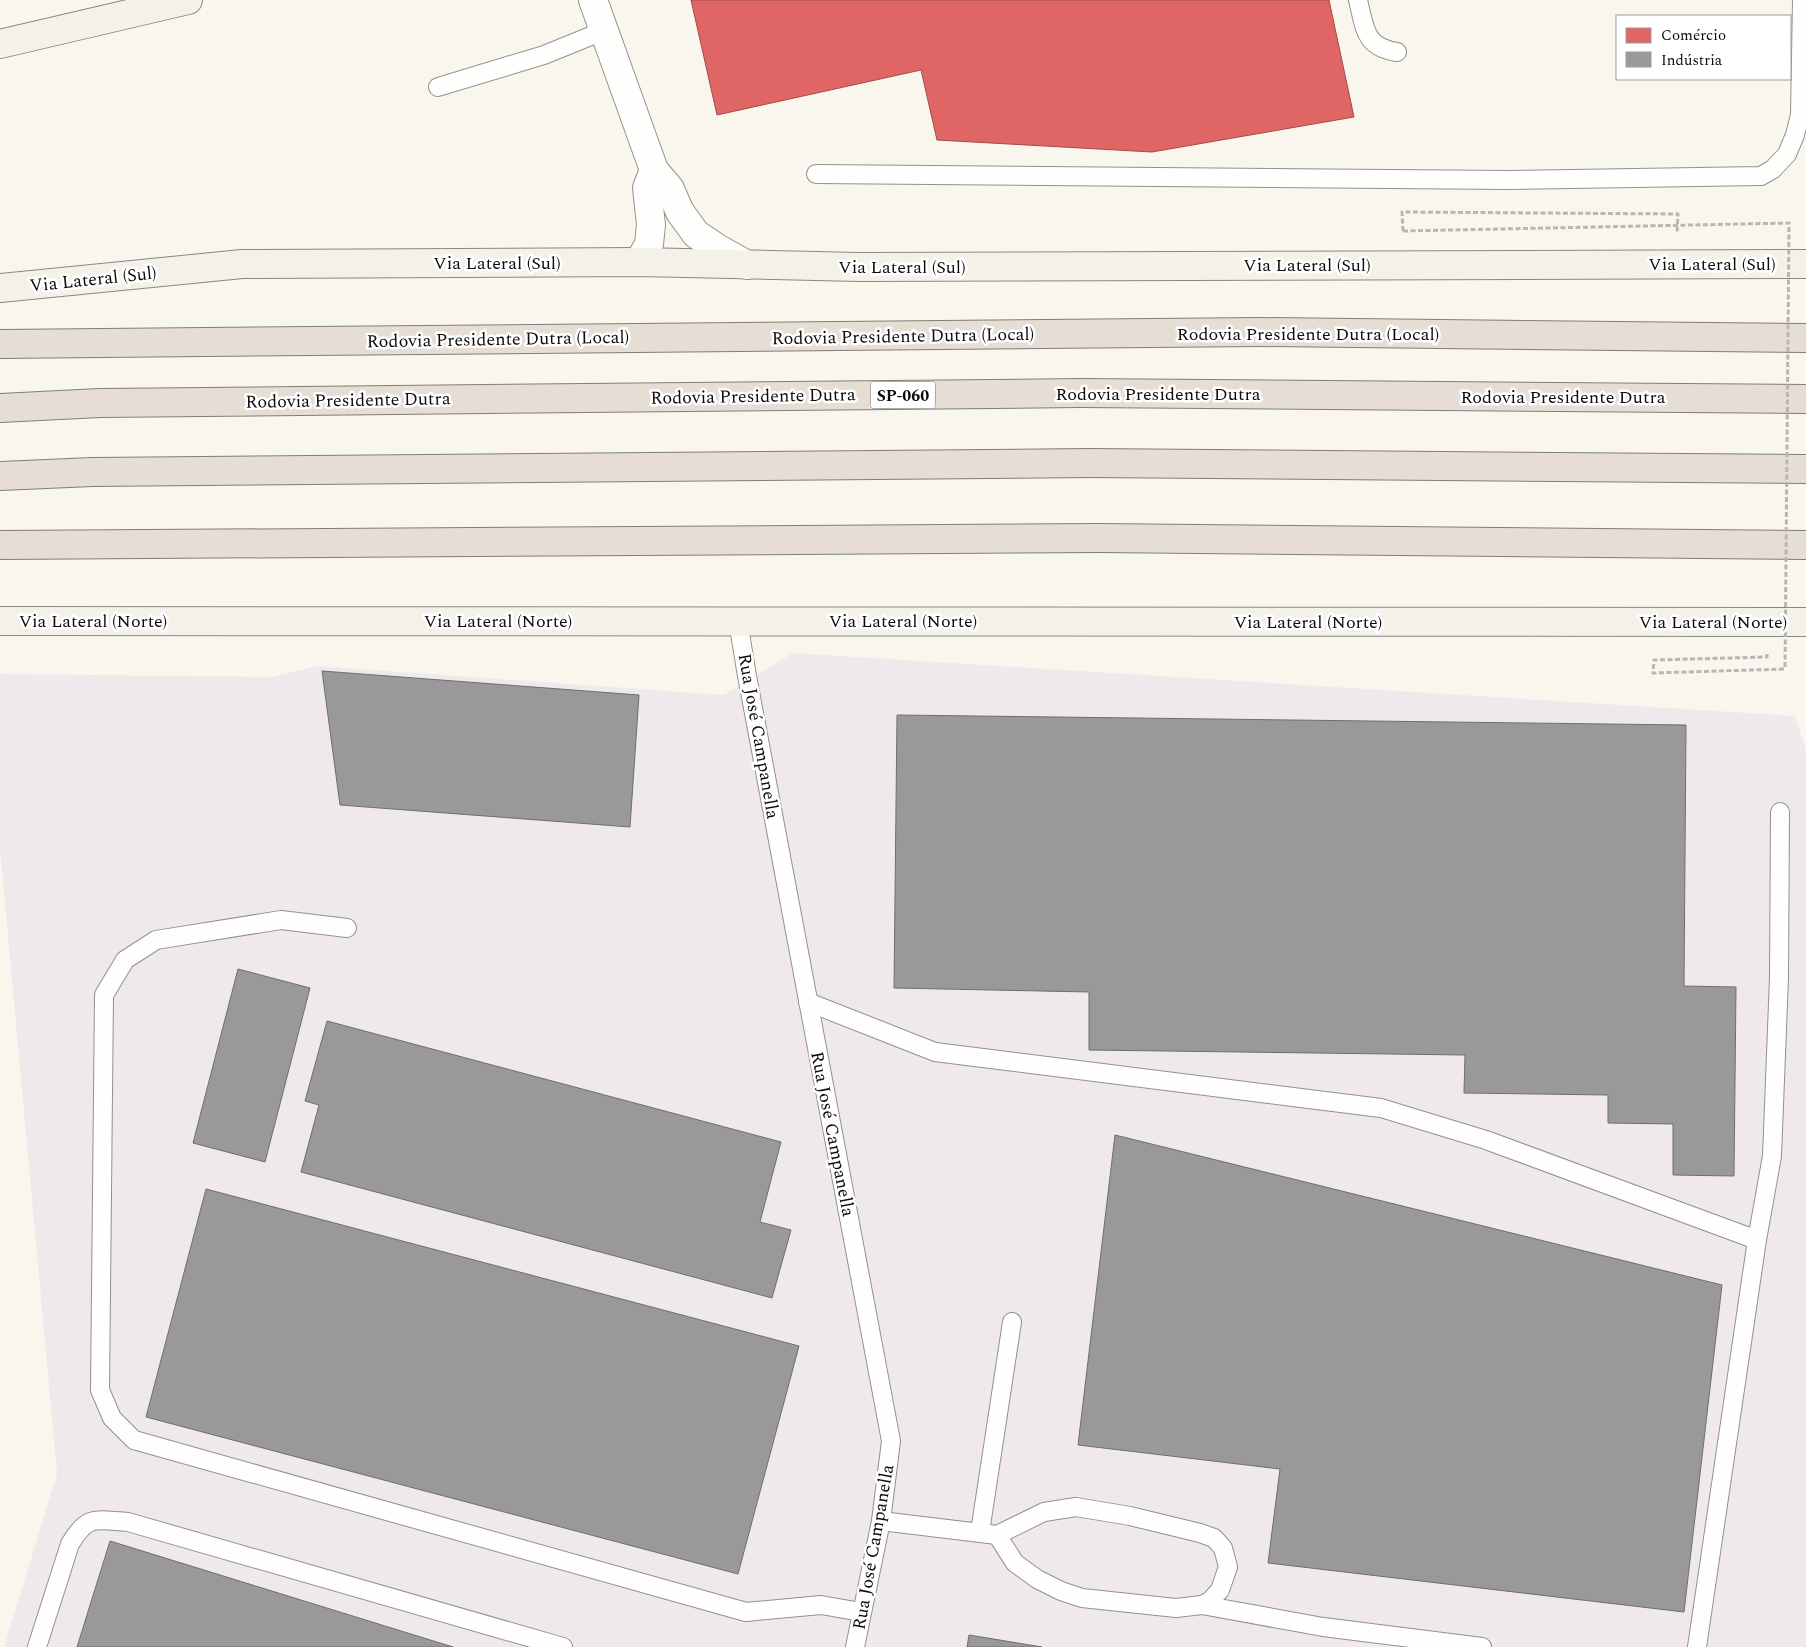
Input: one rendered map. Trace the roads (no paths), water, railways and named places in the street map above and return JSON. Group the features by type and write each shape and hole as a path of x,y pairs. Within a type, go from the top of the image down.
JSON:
{"highway":[{"name":"Rodovia Presidente Dutra (Local)","path":"0,344 1259,332 1806,338"},
{"name":"Rodovia Presidente Dutra","path":"0,408 100,403 1080,393 1806,399"},
{"path":"0,476 122,471 1089,463 1806,469"},
{"path":"0,545 1099,538 1806,545"}],"main road":[{"path":"0,44 188,0"},
{"name":"Via Lateral (Sul)","path":"0,288 242,264 639,262 748,266 869,267 1806,264"},
{"path":"0,629 34,620"},
{"name":"Via Lateral (Norte)","path":"0,621 1806,622"}],"street":[{"path":"593,0 654,170 670,189 680,212 696,234 748,266"},
{"path":"639,262 649,244 651,225 647,188 654,170"}],"lane":[{"path":"1358,0 1366,34 1372,42 1383,50 1397,52"},
{"path":"816,174 1509,180 1761,176 1773,170 1787,154 1795,135 1800,115 1802,0"},
{"path":"438,87 544,55 603,31"},
{"name":"Rua José Campanella","path":"738,621 891,1441 881,1521 855,1647"},
{"path":"1697,1647 1757,1240 1772,1156 1779,978 1780,812"},
{"path":"347,928 281,920 156,940 125,960 104,995 100,1390 112,1418 134,1440 746,1612 821,1605 862,1612"},
{"path":"808,1002 935,1052 1381,1108 1486,1140 1757,1240"},
{"path":"1012,1322 989,1534 1015,1563 1037,1580 1082,1598 1176,1608 1202,1605 1323,1627 1482,1647"},
{"path":"881,1521 989,1534 1044,1512 1076,1507 1130,1516 1200,1533 1214,1538 1223,1548 1228,1567 1220,1590 1210,1601 1202,1605"},
{"path":"37,1647 70,1544 78,1530 88,1521 103,1520 128,1522 563,1647"}]}
